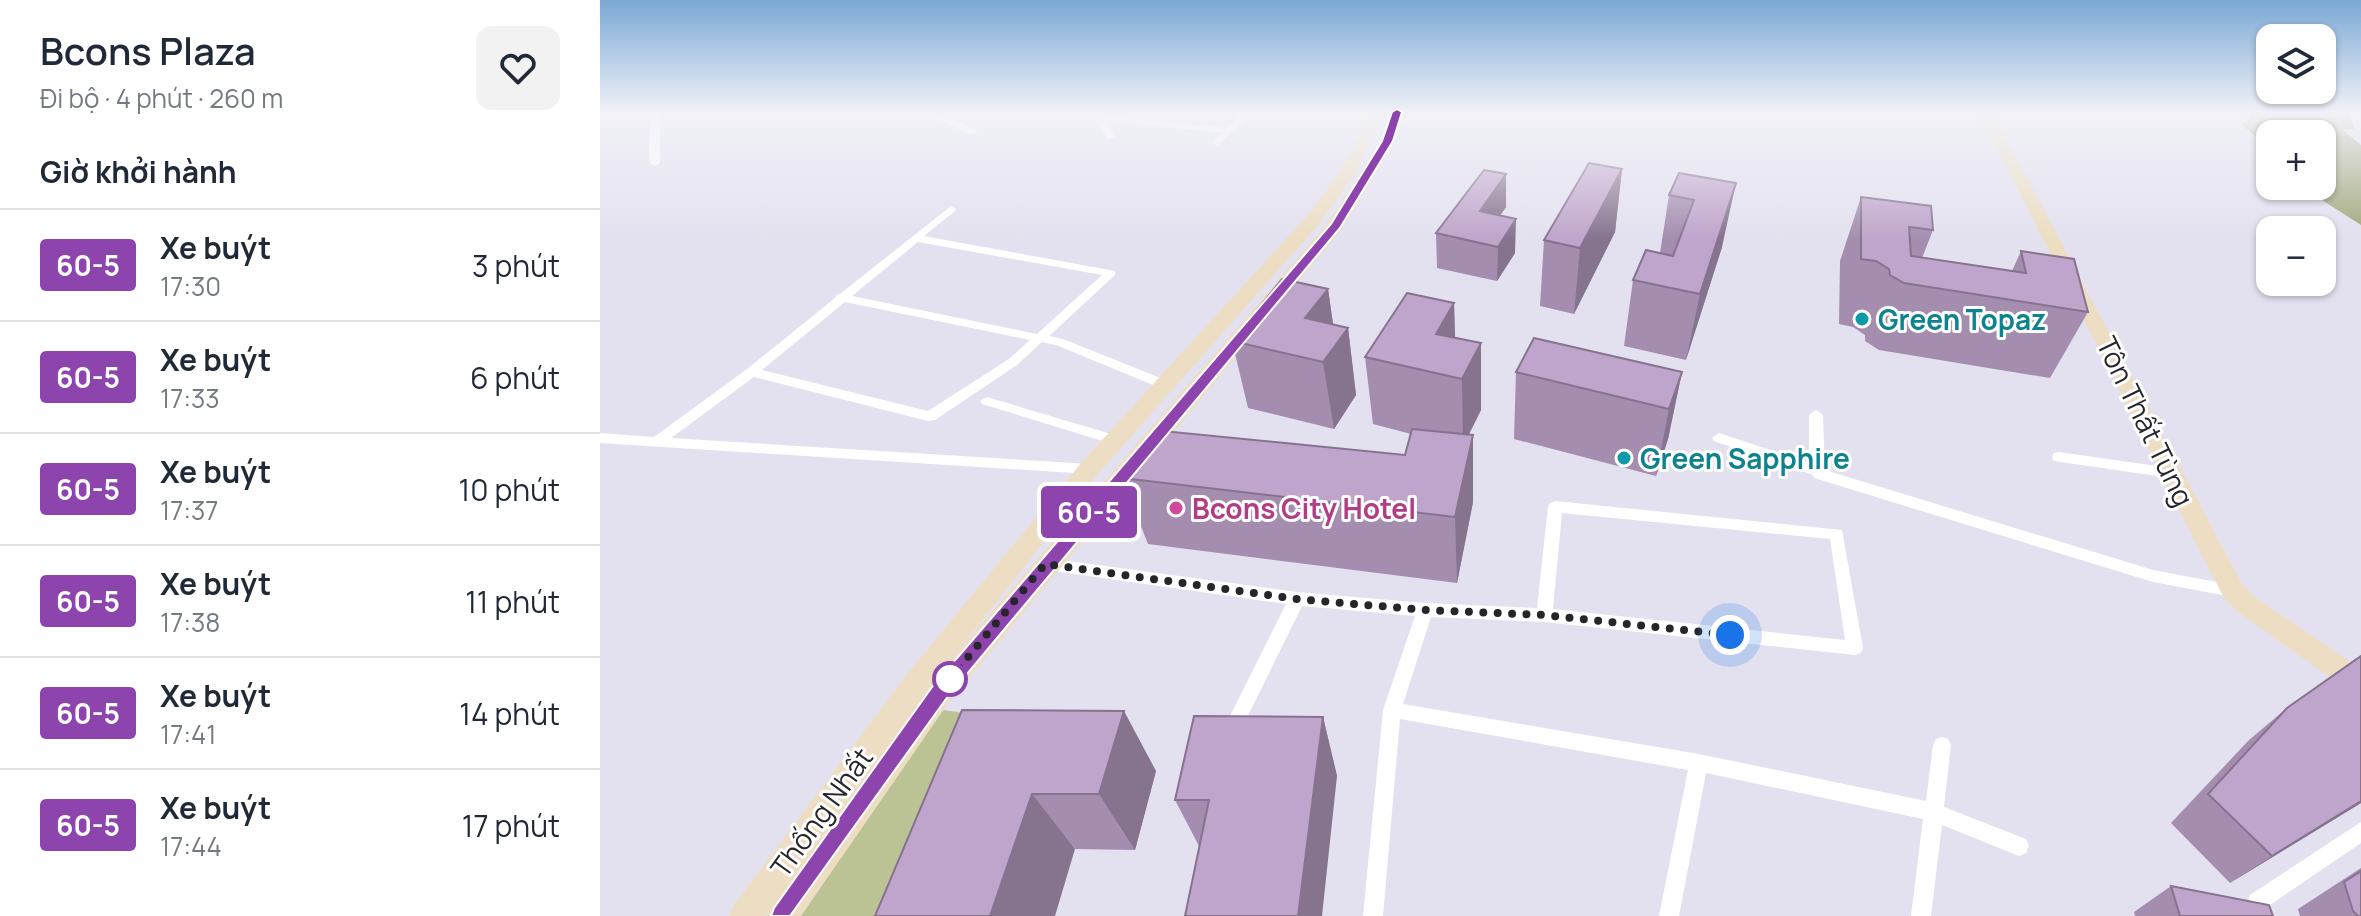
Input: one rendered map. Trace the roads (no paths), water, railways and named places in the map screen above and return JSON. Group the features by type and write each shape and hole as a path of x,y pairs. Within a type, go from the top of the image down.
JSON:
{"main road":[{"name":"Thống Nhất","path":"745,916 917,682 1089,469 1313,220 1348,172 1356,155"},
{"name":"Thống Nhất","path":"782,916 939,693 1045,564 1335,226 1379,155"},
{"name":"Tôn Thất Tùng","path":"2008,155 2233,591 2247,605 2361,684"},
{"path":"1116,440 1145,447"}],"street":[{"path":"654,155 655,163"},
{"path":"657,441 752,372 951,209"},
{"path":"752,372 928,416 935,415 1000,371 1111,273 915,238"},
{"path":"840,297 1059,342 1163,384"},
{"path":"987,401 1116,440"},
{"path":"1816,415 1816,471"},
{"path":"600,438 1089,469"},
{"path":"1719,438 2153,576 2233,591"},
{"path":"2059,457 2171,473"},
{"path":"1045,564 1297,599 1425,610 1544,615 1855,648 1837,534 1555,507 1544,615"},
{"path":"1232,730 1297,599"},
{"path":"1373,916 1392,710 1425,610"},
{"path":"1392,710 1699,763 1932,812 2019,846"},
{"path":"1921,916 1942,745"},
{"path":"1669,916 1699,763"},
{"path":"2258,911 2361,832"}],"place":[{"name":"Green Topaz","path":"1862,319"},
{"name":"Green Sapphire","path":"1624,458"},
{"name":"Bcons City Hotel","path":"1176,508"}]}
